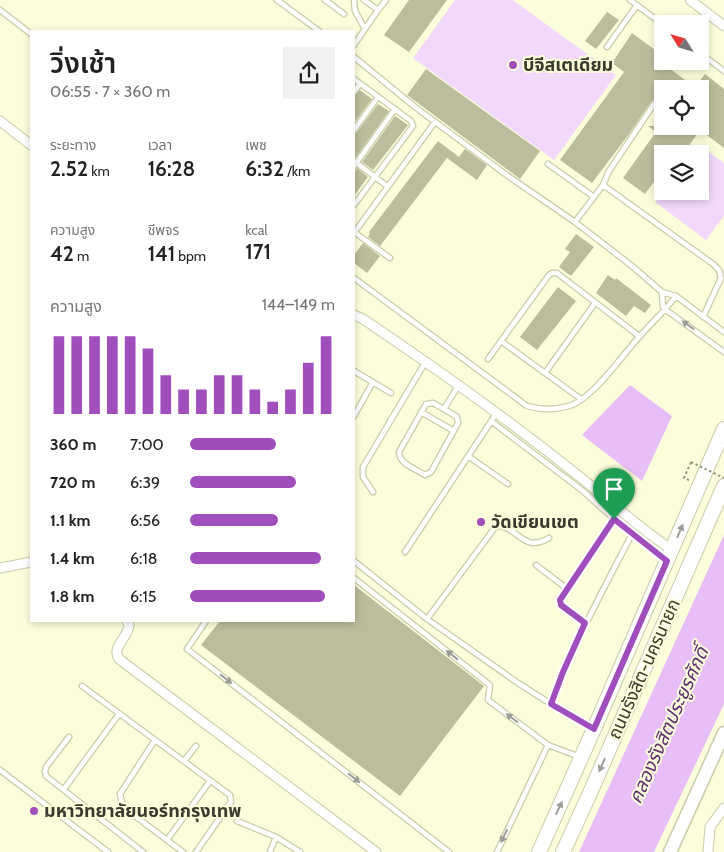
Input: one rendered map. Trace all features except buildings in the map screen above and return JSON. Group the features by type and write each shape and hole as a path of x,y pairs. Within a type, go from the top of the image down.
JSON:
{"main road":[{"name":"ถนนรังสิต-นครนายก","path":"539,852 724,429"},
{"name":"ถนนรังสิต-นครนายก","path":"563,852 724,486"}],"street":[{"path":"690,0 724,26"},
{"path":"0,121 30,144"},
{"path":"355,315 426,362 458,386 493,418 586,482 647,533 670,556"},
{"path":"0,568 30,562"},
{"path":"128,622 130,625 128,632 116,650 118,659 376,852"},
{"path":"670,852 724,733"},
{"path":"708,852 710,827 724,808"}],"lane":[{"path":"277,0 318,30"},
{"path":"325,0 331,2 344,14"},
{"path":"354,0 355,11 365,29"},
{"path":"364,0 378,10"},
{"path":"355,44 386,0"},
{"path":"630,0 654,18"},
{"path":"607,47 637,5"},
{"path":"0,10 30,33"},
{"path":"355,59 435,122 508,176 575,222 662,292 676,296 724,332"},
{"path":"709,59 724,71"},
{"path":"355,81 411,121 412,126 355,205"},
{"path":"355,91 360,84"},
{"path":"355,129 378,97"},
{"path":"575,222 603,185 609,171 654,104"},
{"path":"388,186 355,163 395,109"},
{"path":"355,231 435,122"},
{"path":"548,164 594,197"},
{"path":"603,185 719,270 721,278 703,317"},
{"path":"355,233 390,258"},
{"path":"488,359 552,273 557,273 639,336"},
{"path":"355,279 527,406 538,409 570,406 581,399 608,374 639,336 666,310 676,296"},
{"path":"662,292 663,307 666,310 724,352"},
{"path":"545,373 595,303"},
{"path":"501,341 581,399"},
{"path":"373,492 362,477 363,467 426,362"},
{"path":"355,372 391,394"},
{"path":"355,414 373,382"},
{"path":"444,409 458,386"},
{"path":"430,402 444,409 459,420 431,472 425,475 402,461 399,452 426,404 430,402"},
{"path":"421,412 454,431"},
{"path":"405,552 493,418 583,491 632,534 670,556"},
{"path":"468,456 508,484"},
{"path":"585,623 561,605 560,600 566,588 614,519"},
{"path":"427,619 496,526 502,526 529,542 536,544 549,538"},
{"path":"551,704 585,623 632,534"},
{"path":"355,562 427,619 518,683 594,729"},
{"path":"536,565 566,588"},
{"path":"355,579 490,685 488,700 548,745 582,757"},
{"path":"205,622 188,649 449,852"},
{"path":"82,686 230,795 230,802 196,852"},
{"path":"64,789 119,714"},
{"path":"69,737 45,771 46,776 143,852"},
{"path":"155,740 120,794 120,801 122,807 183,852"},
{"path":"496,852 548,745"},
{"path":"184,761 196,746"},
{"path":"0,770 108,852"},
{"path":"167,840 210,781"},
{"path":"237,821 276,838 300,852"},
{"path":"270,852 276,838"}],"path":[{"path":"700,486 684,478 691,462 724,478"}],"shaded area":[{"path":"455,0 513,0 616,75 554,160 413,58"},
{"path":"709,152 724,163 724,216 706,240 655,202 656,200 709,200"}],"water":[{"path":"630,385 672,416 642,481 582,435"},
{"name":"คลองรังสิตประยูรศักดิ์","path":"724,535 724,704 654,852 579,852"}],"place":[{"name":"บีจีสเตเดียม","path":"513,65"},
{"name":"วัดเขียนเขต","path":"481,522"},
{"name":"มหาวิทยาลัยนอร์ทกรุงเทพ","path":"34,811"}],"route":[{"path":"614,519 667,561 594,729 551,704 585,623 561,605 560,600 566,588 614,519"}]}
